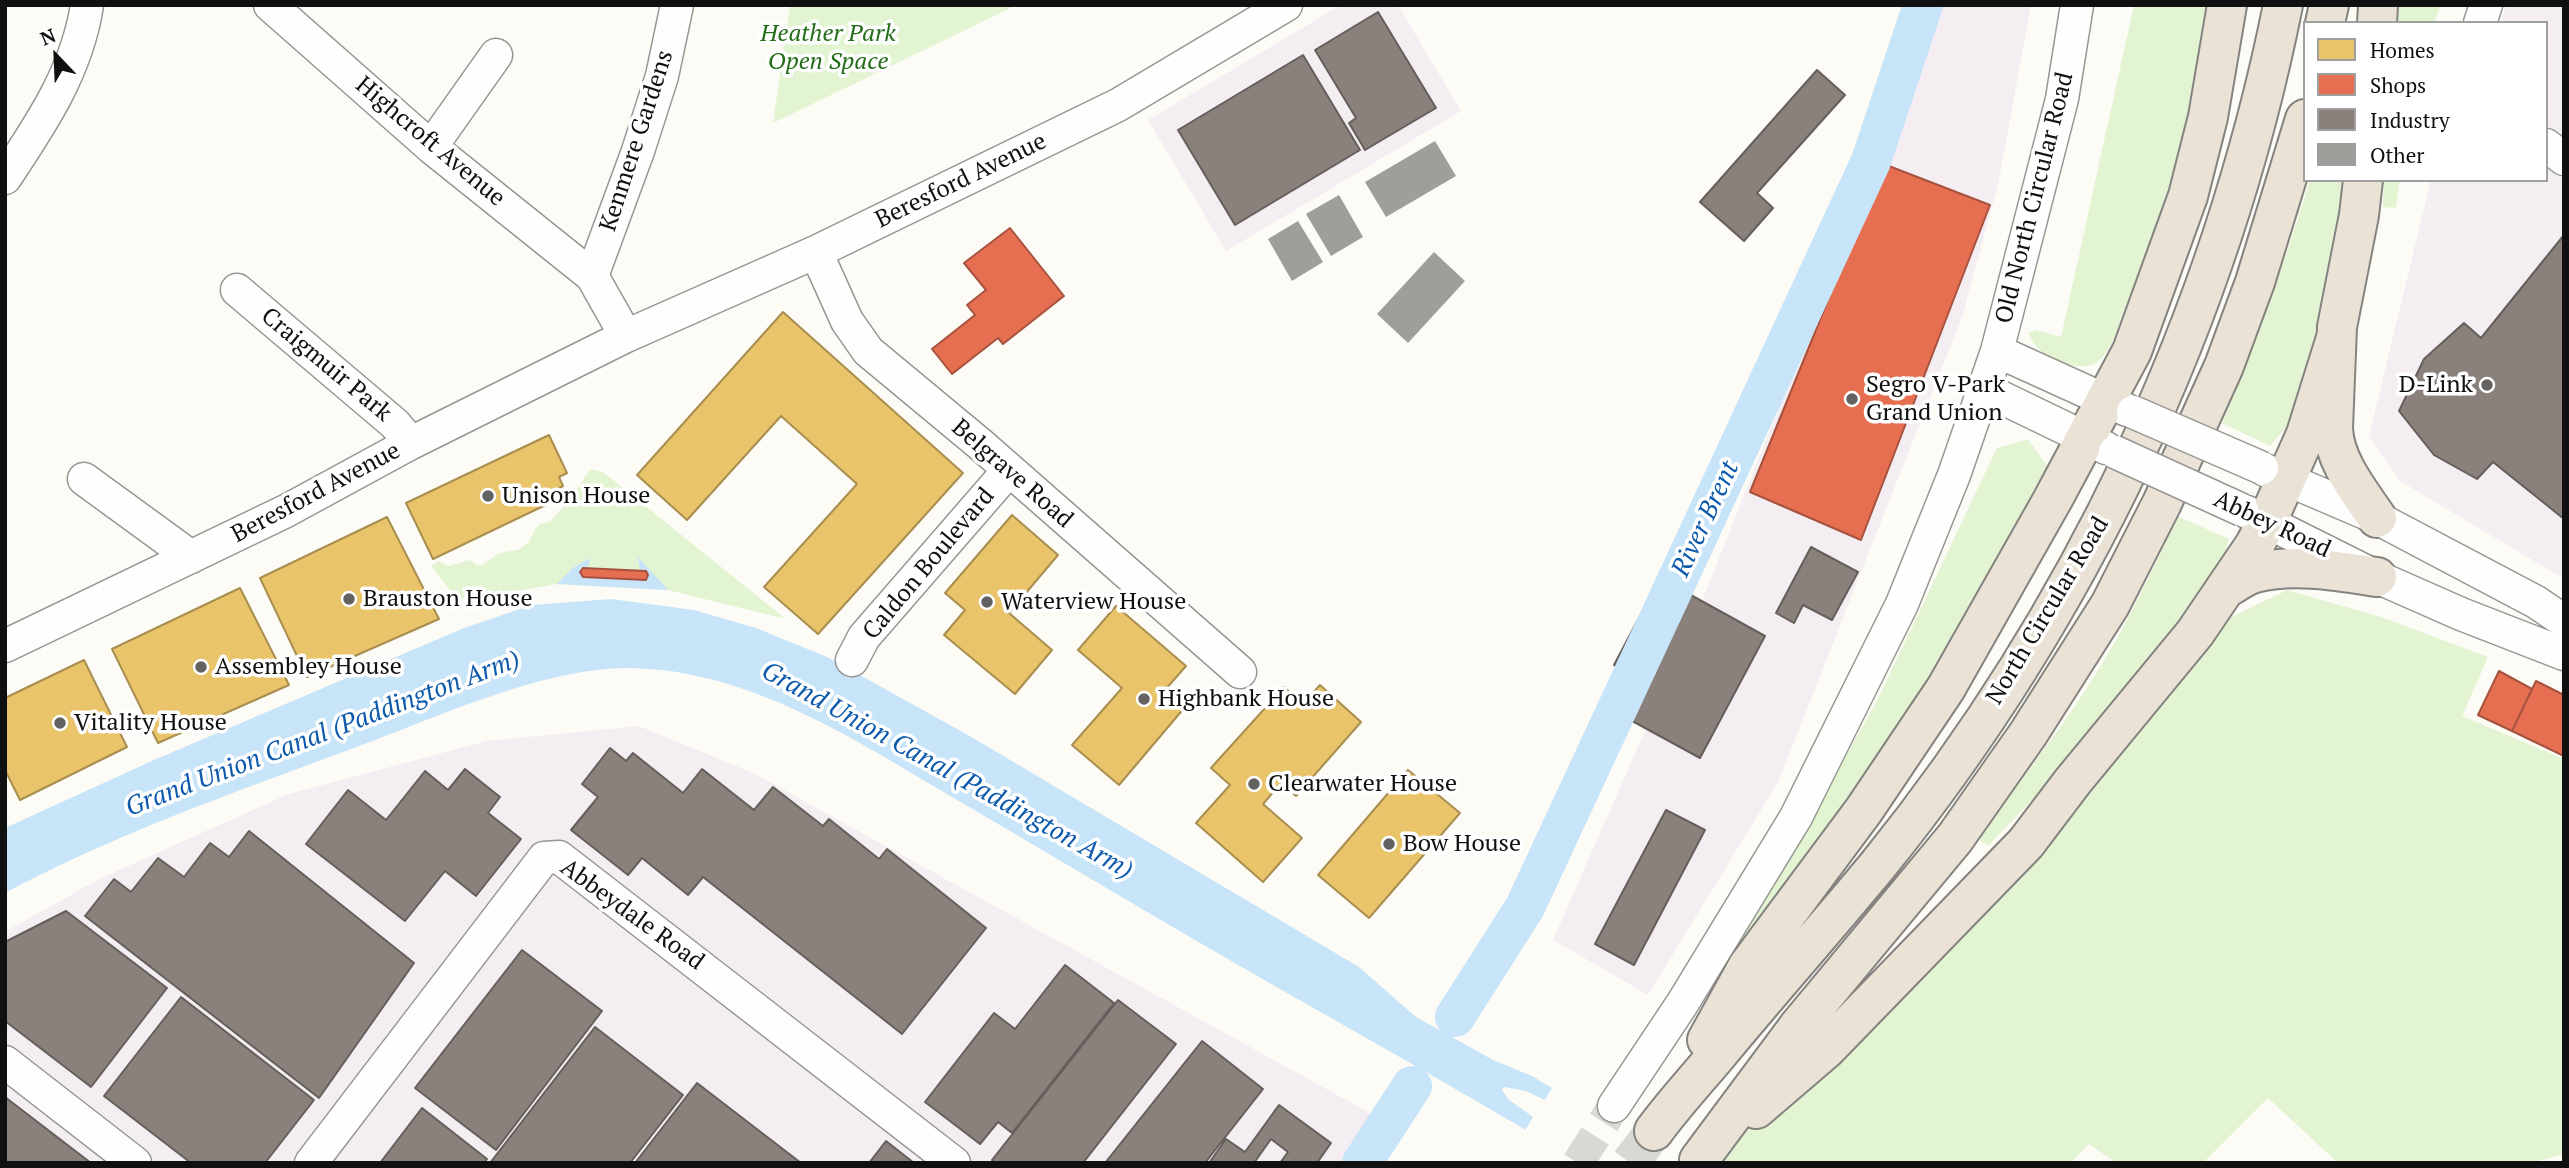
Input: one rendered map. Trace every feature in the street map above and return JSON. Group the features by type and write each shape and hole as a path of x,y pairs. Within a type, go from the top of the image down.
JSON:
{"highway":[{"path":"2100,445 2120,406 2132,351 2188,196 2208,117 2227,5"},
{"name":"North Circular Road","path":"2100,445 1946,688 1864,810 1748,966 1658,1126 1878,864 1952,767 2063,596 2121,486 2156,411 2194,315 2256,128 2283,5"},
{"name":"North Circular Road","path":"2225,589 2195,633 2073,780 2026,843 1826,1049 1699,1160 1798,1027 1955,838 2028,734 2109,605 2162,503 2224,366 2268,242 2303,126"},
{"path":"2225,589 2274,474 2306,434 2336,338 2363,182"},
{"path":"2336,338 2333,439 2357,489 2377,518"},
{"path":"2225,589 2254,573 2287,569 2330,570 2377,577"}],"street":[{"path":"5,178 49,112 75,53 85,24 87,5"},
{"name":"Highcroft Avenue","path":"270,5 431,147 592,276"},
{"name":"Kenmere Gardens","path":"592,276 631,173 658,88 677,5"},
{"name":"Beresford Avenue","path":"5,646 286,511 411,443 626,336 816,252 1118,105 1286,5"},
{"name":"Old North Circular Road","path":"1614,1106 1682,1004 1796,817 1902,604 1949,490 1997,351 2062,99 2077,5"},
{"path":"431,147 496,55"},
{"path":"2548,147 2564,159"},
{"name":"Belgrave Road","path":"816,252 847,321 868,351 1240,672"},
{"path":"592,276 626,336"},
{"name":"Craigmuir Park","path":"237,290 395,424 411,443"},
{"name":"Abbey Road","path":"1997,351 2377,518 2536,602 2564,621"},
{"name":"Abbey Road","path":"1984,389 2255,516 2377,577 2461,614 2564,654"},
{"name":"Caldon Boulevard","path":"852,660 864,637 1009,470"},
{"path":"84,479 191,557"},
{"name":"Abbeydale Road","path":"311,1163 544,858 559,858 580,871 954,1163"},
{"path":"5,1062 135,1163"}],"shaded area":[{"path":"1341,5 1398,5 1461,111 1226,251 1148,120"},
{"path":"1938,5 2031,5 1998,185 1962,317 1778,782 1648,995 1553,940 1700,606"},
{"path":"2506,5 2564,5 2564,579 2400,481 2369,436 2431,182 2548,182 2548,21 2502,21"},
{"path":"639,726 755,774 1379,1118 1348,1163 5,1163 5,932 101,878 289,794 487,741"}],"green space":[{"name":"Heather Park Open Space","path":"790,5 1017,5 773,123"},
{"path":"2134,5 2215,5 2176,162 2138,276 2107,351 2092,365 2076,366 2057,361 2042,352 2028,333 2036,330 2061,337"},
{"path":"2393,5 2441,5 2435,21 2391,21"},
{"path":"2309,182 2344,182 2318,338 2291,422 2270,446 2222,423 2247,363"},
{"path":"2384,182 2400,182 2396,208 2383,207"},
{"path":"2028,439 2047,466 1907,725 1826,841 1734,951 1876,703 1997,448"},
{"path":"590,469 603,472 786,619 668,590 557,584 457,599 431,566 439,561 449,566 470,560 482,565 499,553 518,550 529,542 540,524 549,522 571,499"},
{"path":"2177,516 2229,539 2219,571 2183,624 2060,771 1988,846 1977,838 2088,687 2123,628"},
{"path":"2287,590 2384,618 2488,657 2462,716 2564,759 2564,1154 2531,1163 2338,1163 2268,1098 2203,1163 2117,1163 2089,1144 2071,1163 1704,1163 2197,634"}],"water":[{"path":"638,557 668,590 557,584 573,568 590,558 588,569 640,570"},
{"name":"Grand Union Canal (Paddington Arm)","path":"611,599 694,610 756,628 827,657 968,735 1359,967 1416,1017 1493,1060 1532,1076 1676,1163 1526,1091 1504,1087 1502,1090 1508,1099 1533,1117 1581,1163 843,734 761,695 719,681 675,672 630,668 598,670 529,684 494,695 136,831 5,893 5,828 154,760 464,628 532,605"}],"pier":[{"path":"1554,1085 1680,1163 1638,1163 1542,1104"},
{"path":"1535,1114 1612,1163 1574,1163 1524,1132"}],"building: Homes":[{"path":"783,312 963,473 818,634 764,587 857,484 781,416 687,520 637,475"},
{"name":"Unison House","path":"549,435 567,473 559,477 563,486 552,492 556,500 433,559 406,503"},
{"name":"Waterview House","path":"1012,515 1058,555 1009,613 1052,650 1015,694 944,635 965,610 945,593"},
{"name":"Brauston House","path":"387,517 439,619 307,677 260,578"},
{"name":"Assembley House","path":"240,588 289,685 158,743 112,649"},
{"name":"Highbank House","path":"1116,606 1186,666 1165,690 1185,707 1119,785 1072,745 1122,688 1078,650"},
{"name":"Vitality House","path":"84,660 127,747 20,800 5,770 5,698"},
{"name":"Clearwater House","path":"1320,685 1361,722 1296,796 1282,782 1263,804 1302,838 1263,882 1196,823 1230,785 1211,768 1284,687 1303,704"},
{"name":"Bow House","path":"1408,770 1460,813 1369,918 1318,875"}],"building: Shops":[{"name":"Segro V-Park Grand Union","path":"1881,163 1990,205 1861,540 1750,492"},
{"path":"1010,228 1064,296 1003,344 998,338 952,374 932,349 975,315 967,305 986,290 964,263"},
{"path":"583,568 646,571 648,575 646,580 583,577 580,572"},
{"path":"2499,671 2532,689 2512,731 2478,715"},
{"path":"2536,681 2564,695 2564,756 2512,731"}],"building: Industry":[{"path":"1378,12 1436,108 1365,150 1349,123 1356,118 1315,50"},
{"path":"1303,55 1360,150 1235,225 1178,130"},
{"path":"1817,70 1845,95 1757,193 1773,208 1744,241 1700,202"},
{"name":"D-Link","path":"2564,235 2564,519 2493,462 2477,479 2434,455 2399,411 2424,359 2464,323 2481,338"},
{"path":"1811,547 1858,572 1832,620 1803,605 1794,623 1776,613"},
{"path":"1660,578 1765,636 1700,758 1603,705 1620,669 1614,665"},
{"path":"610,748 626,761 633,753 683,793 702,769 754,810 773,787 823,826 829,819 879,859 887,849 986,928 902,1034 703,877 688,895 642,858 628,875 571,830 598,797 582,784"},
{"path":"465,769 500,797 488,813 521,839 476,896 445,871 405,921 306,844 348,790 386,820 425,771 448,790"},
{"path":"1666,810 1705,830 1634,965 1595,944"},
{"path":"249,831 414,963 319,1098 85,916 114,879 131,892 158,858 184,877 210,843 229,857"},
{"path":"66,911 167,988 91,1087 5,1021 5,942"},
{"path":"522,950 602,1011 496,1150 415,1088"},
{"path":"1065,965 1114,1003 1012,1133 998,1122 980,1144 925,1102 994,1013 1015,1029"},
{"path":"181,997 314,1100 265,1163 191,1163 104,1096"},
{"path":"1118,1000 1176,1044 1083,1163 995,1163 992,1160"},
{"path":"595,1027 683,1095 630,1163 490,1163"},
{"path":"1202,1041 1263,1089 1205,1163 1105,1163"},
{"path":"697,1083 801,1163 635,1163"},
{"path":"5,1097 91,1163 5,1163"},
{"path":"1279,1105 1331,1143 1317,1163 1280,1163 1288,1152 1271,1139 1254,1163 1209,1163 1226,1139 1245,1152"},
{"path":"422,1108 487,1159 484,1163 380,1163"},
{"path":"886,1141 914,1163 869,1163"}],"building: Other":[{"path":"1435,141 1456,176 1386,217 1365,182"},
{"path":"1339,195 1363,237 1331,256 1306,214"},
{"path":"1298,221 1323,262 1292,281 1268,239"},
{"path":"1434,252 1465,281 1408,343 1377,314"}],"waterway":[{"name":"River Brent","path":"1455,1017 1525,907 1871,161 1923,5"},
{"name":"River Brent","path":"1362,1163 1412,1086"}],"tunnel":[{"path":"1578,1163 1614,1106"},
{"path":"1630,1163 1654,1131"}],"place":[{"name":"D-Link","path":"2487,385"},
{"name":"Segro V-Park Grand Union","path":"1852,399"},
{"name":"Unison House","path":"488,496"},
{"name":"Brauston House","path":"349,599"},
{"name":"Waterview House","path":"987,602"},
{"name":"Assembley House","path":"201,667"},
{"name":"Highbank House","path":"1144,699"},
{"name":"Vitality House","path":"60,723"},
{"name":"Clearwater House","path":"1254,784"},
{"name":"Bow House","path":"1389,844"}]}
